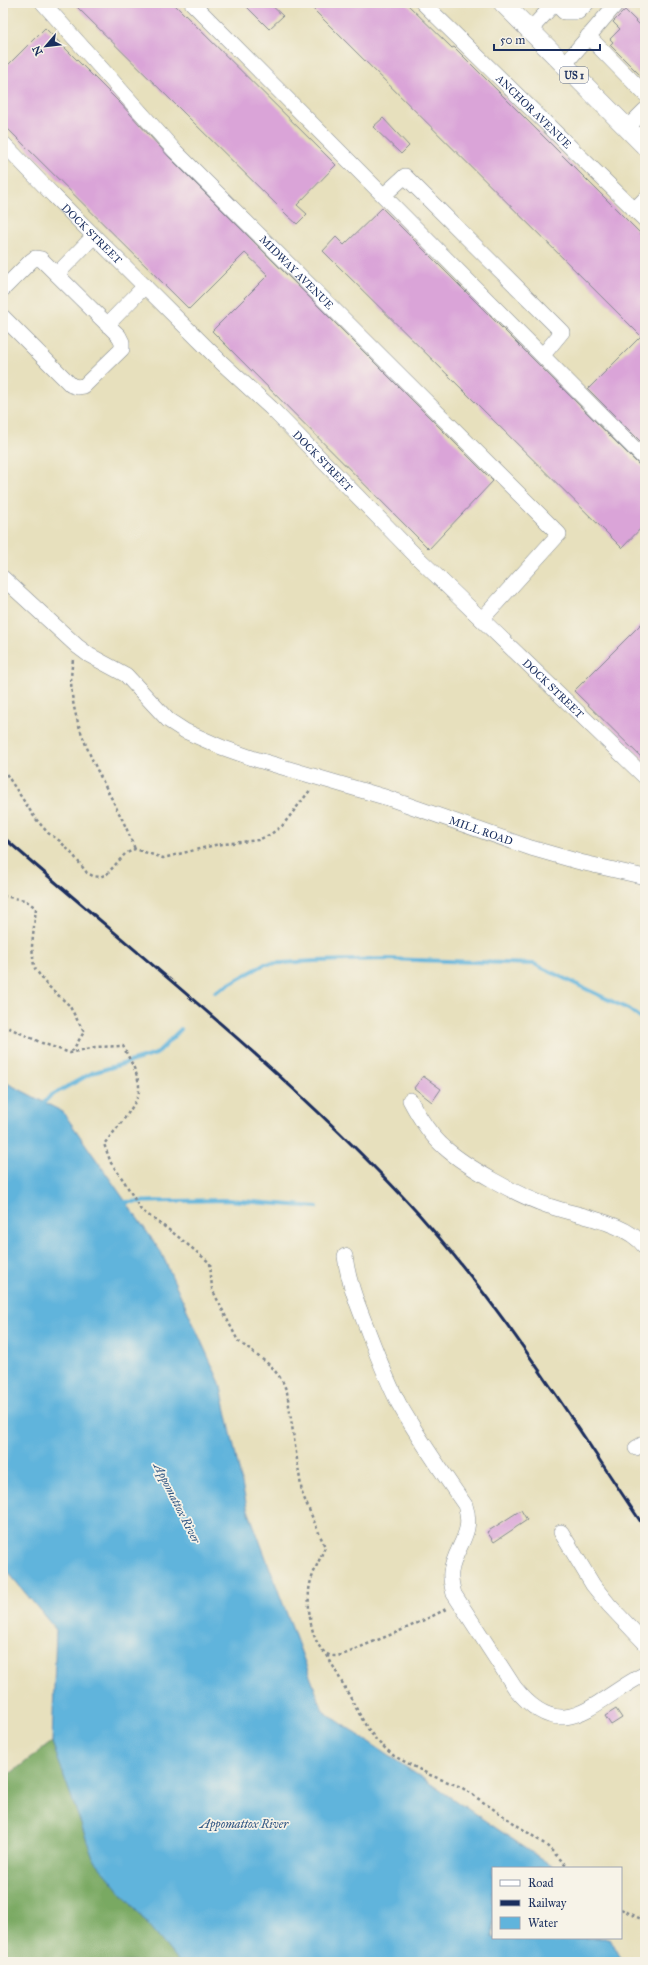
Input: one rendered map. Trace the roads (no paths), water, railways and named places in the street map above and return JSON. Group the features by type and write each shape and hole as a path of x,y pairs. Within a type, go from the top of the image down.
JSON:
{"main road":[{"name":"US 1","path":"503,3 645,146"}],"street":[{"name":"MIDWAY AVENUE","path":"42,3 175,151 559,534 482,619"},
{"path":"192,3 645,459"},
{"name":"ANCHOR AVENUE","path":"423,3 640,215"},
{"path":"530,30 555,3 564,12 578,12 587,3"},
{"path":"564,65 617,3"},
{"path":"588,36 645,94"},
{"path":"627,128 645,110"},
{"name":"DOCK STREET","path":"3,143 222,363 271,408 415,555 567,704 645,777"},
{"path":"384,195 405,176 562,332 543,355"},
{"path":"640,215 645,199"},
{"path":"57,274 94,236"},
{"path":"3,289 36,258 41,259 119,336 122,342 122,348 84,386 77,388 71,385 3,317"},
{"path":"107,325 145,286"},
{"name":"MILL ROAD","path":"3,578 76,646 89,655 126,675 168,720 185,731 255,759 388,798 531,848 580,862 645,876"},
{"path":"410,1100 430,1132 454,1156 547,1206 619,1227 634,1236 645,1247"},
{"path":"345,1256 347,1274 352,1291 379,1362 399,1403 425,1447 465,1506 468,1513 467,1532 452,1571 451,1583 454,1594 515,1688 525,1701 549,1717 568,1718 580,1714 629,1682 645,1674"},
{"path":"561,1532 593,1585 609,1605 645,1643"}],"water":[{"name":"Appomattox River","path":"3,1081 63,1112 161,1252 220,1383 247,1507 323,1711 554,1867 492,1867 492,1939 611,1939 623,1962 179,1962 93,1858 52,1742 56,1630 3,1566"}],"waterway":[{"path":"215,992 265,964 386,959 534,964 630,1010 645,1022"},
{"path":"42,1105 50,1096 92,1073 156,1054 181,1029"},
{"path":"122,1202 228,1200 317,1207"}],"railway":[{"path":"3,837 208,1012 308,1102 403,1197 470,1275 501,1316 560,1400 645,1528"}]}
